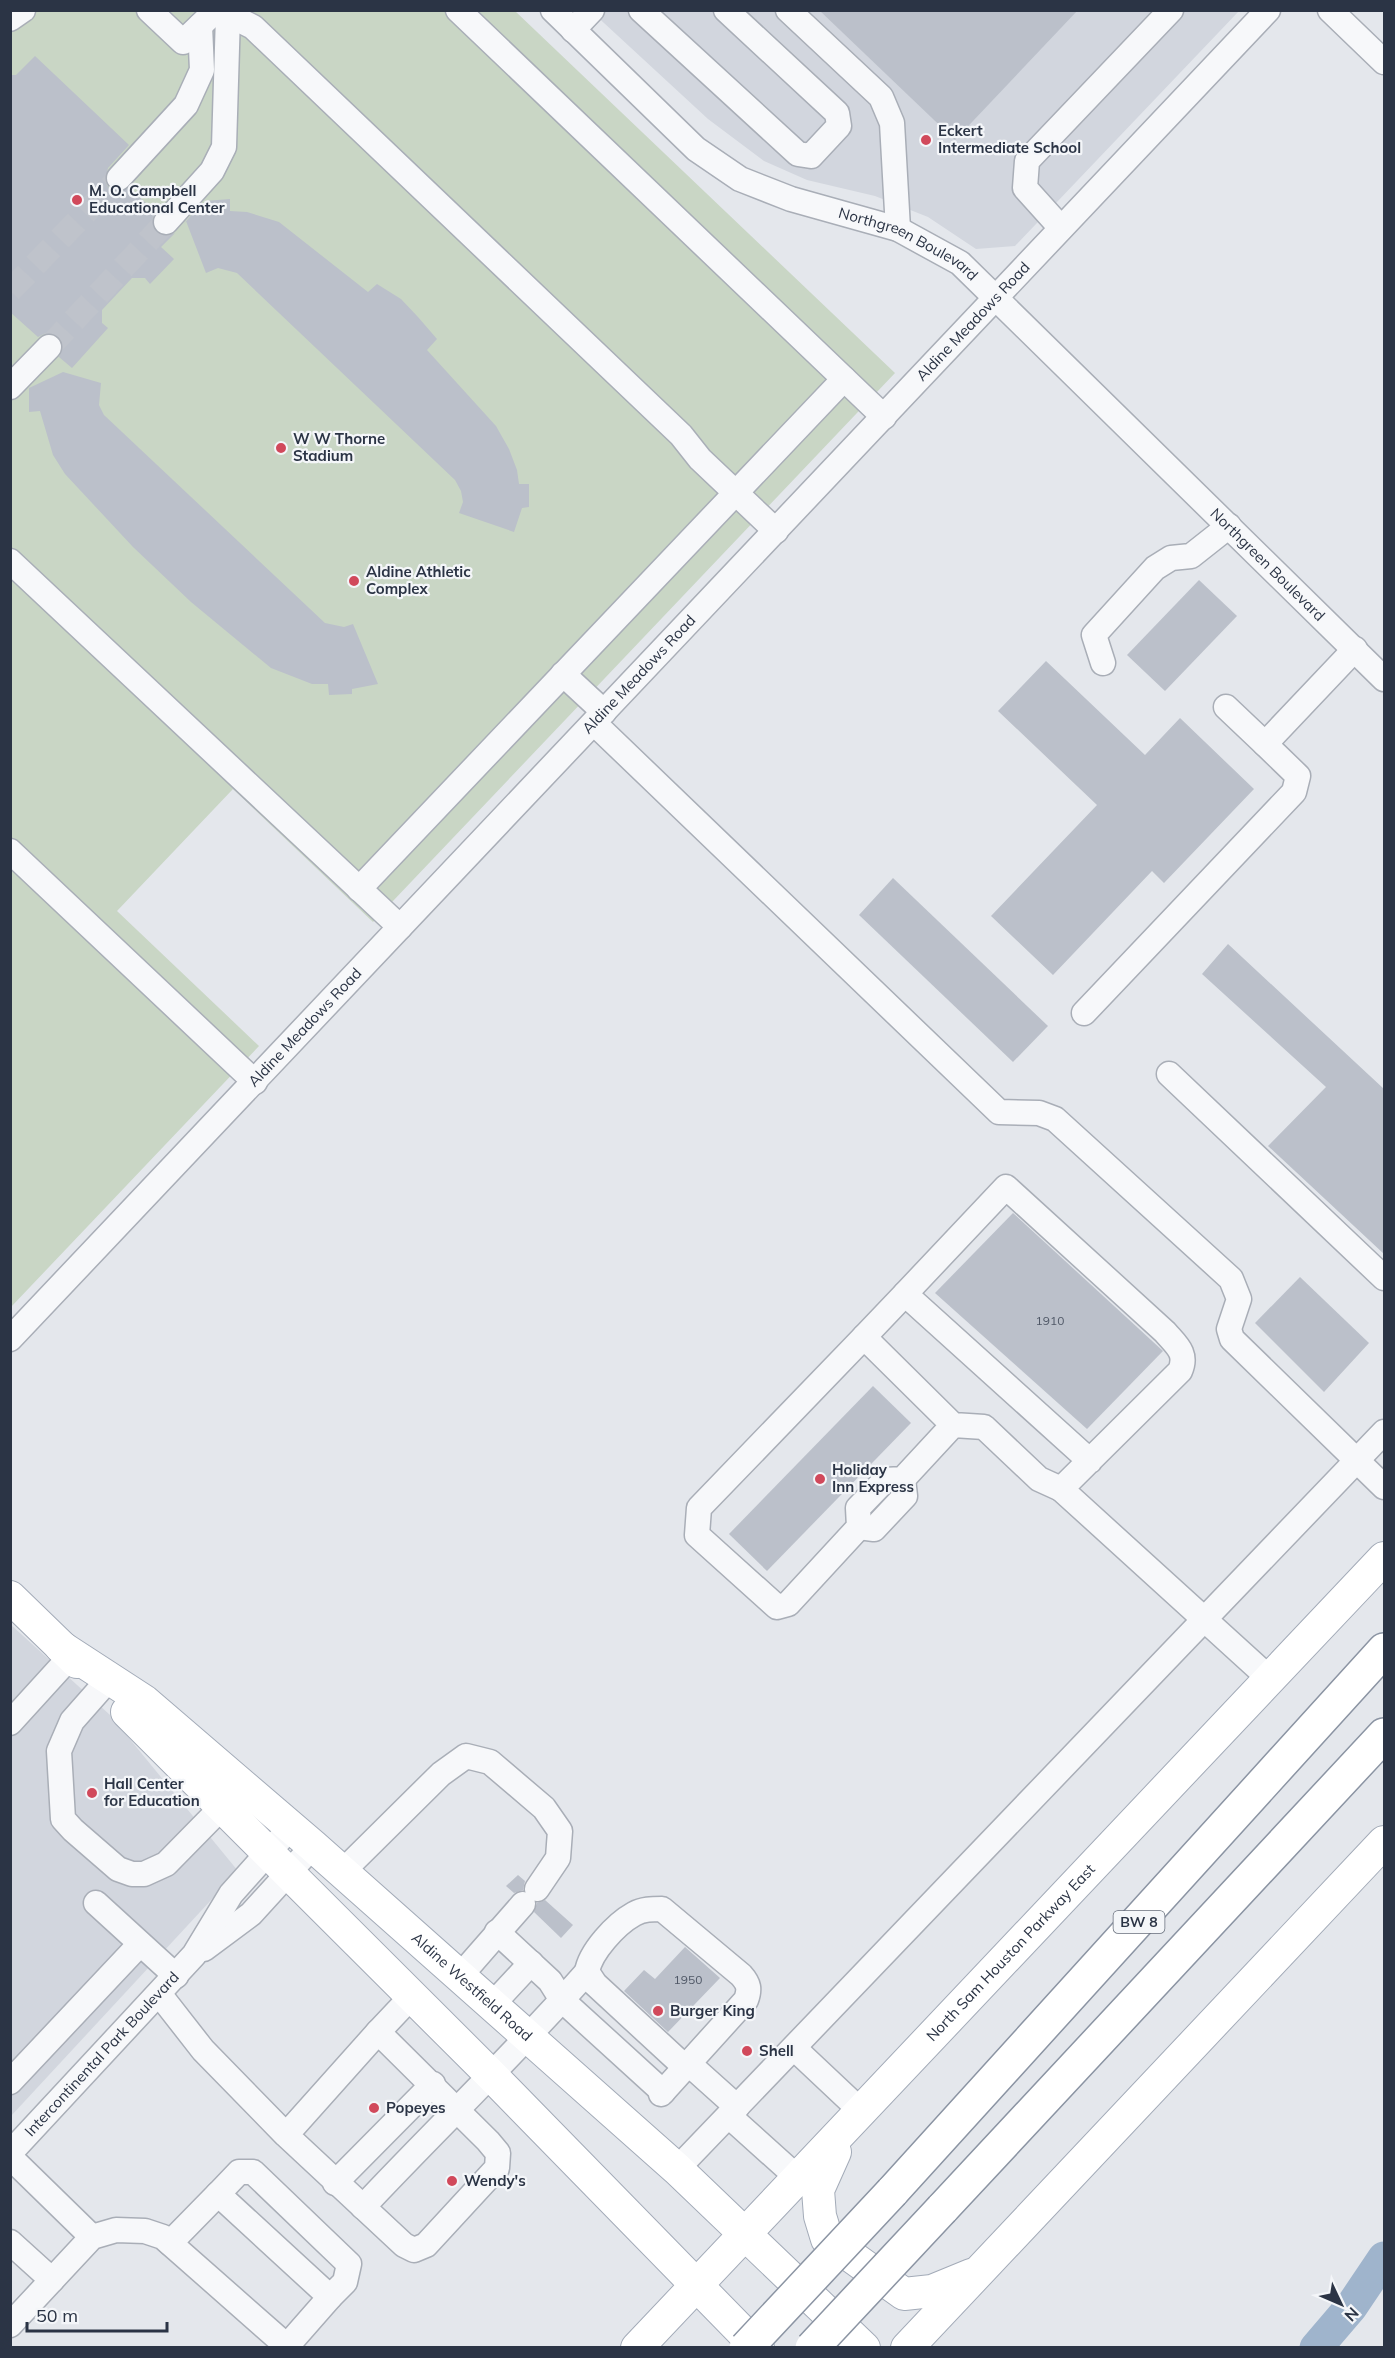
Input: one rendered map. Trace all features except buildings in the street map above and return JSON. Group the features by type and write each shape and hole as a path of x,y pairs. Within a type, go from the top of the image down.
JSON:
{"highway":[{"name":"BW 8","path":"746,2348 892,2192 1384,1650"},
{"path":"812,2348 1384,1735"},
{"path":"1313,1810 1384,1768"}],"main road":[{"name":"North Sam Houston Parkway East","path":"637,2348 1384,1558"},
{"name":"Aldine Westfield Road","path":"13,1598 491,2075 758,2348"},
{"name":"Aldine Westfield Road","path":"66,1652 144,1701 302,1836 677,2169 864,2348"},
{"path":"907,2348 1384,1842"},
{"path":"853,2122 818,2190 820,2216 827,2239 904,2294 932,2291 979,2272"}],"street":[{"path":"149,10 183,42 216,16"},
{"path":"458,10 884,417"},
{"name":"Northgreen Boulevard","path":"553,10 696,149 740,179 790,198 898,229 960,263 1384,679"},
{"path":"573,30 592,10"},
{"path":"641,10 798,154 811,156 839,126 837,113 726,10"},
{"path":"788,10 881,97 892,123 898,229"},
{"path":"1061,228 1025,188 1027,161 1171,10"},
{"name":"Aldine Meadows Road","path":"10,1339 1268,10"},
{"path":"1345,15 1384,62"},
{"path":"119,178 186,105 202,70 216,16"},
{"path":"166,222 212,171 224,147 216,16"},
{"path":"216,16 253,27 672,427 776,531"},
{"path":"10,387 49,347"},
{"path":"359,889 844,379"},
{"path":"1103,663 1094,635 1155,568 1171,558 1191,556 1229,526"},
{"path":"10,561 400,927"},
{"path":"1265,744 1354,649"},
{"path":"563,674 599,717 999,1112 1039,1113 1055,1119 1231,1279 1239,1299 1229,1329 1232,1339 1384,1487"},
{"path":"1084,1012 1294,792 1298,776 1226,707"},
{"path":"10,851 255,1082"},
{"path":"1169,1074 1384,1278"},
{"path":"953,1425 903,1479 885,1480 858,1508 859,1527 788,1604 777,1607 697,1535 699,1508 1006,1187 1165,1332 1181,1350 1184,1361 1180,1371 1061,1489"},
{"path":"905,1294 1090,1461"},
{"path":"864,1338 953,1425 984,1427 1039,1479 1061,1489 1270,1679"},
{"path":"677,2169 1384,1432"},
{"path":"10,1723 66,1652"},
{"path":"102,1687 72,1721 59,1751 63,1819 73,1830 118,1869 132,1874 144,1874 166,1864 223,1806"},
{"path":"342,1872 441,1774 466,1756 490,1762 544,1808 560,1831 558,1858 530,1896 460,1976"},
{"name":"Intercontinental Park Boulevard","path":"14,2145 176,1977 194,1955 231,1894 279,1862 302,1836"},
{"path":"96,1903 176,1977"},
{"path":"363,2207 456,2108 529,2038 562,2000 587,1972 589,1961 615,1930 633,1914 648,1909 662,1909 741,1975 747,1982 749,1992 746,2000 662,2093 562,2000 550,1981 497,1932"},
{"path":"10,2082 140,1944"},
{"path":"492,2005 531,1963"},
{"path":"587,1972 595,1984 687,2066 799,2179"},
{"path":"160,1995 203,2050 286,2135 404,2245 414,2250 426,2245 497,2168 498,2153 456,2108 378,2032"},
{"path":"286,2135 412,1996"},
{"path":"794,2048 853,2122"},
{"path":"335,2183 432,2084"},
{"path":"14,2145 92,2237"},
{"path":"10,2325 92,2237 116,2230 145,2231 163,2237 288,2347 345,2282 349,2264 253,2172 239,2172 170,2243"},
{"path":"218,2194 330,2297"},
{"path":"10,2242 52,2280"}],"shaded area":[{"name":"Eckert Intermediate School","path":"591,11 1239,11 1015,246 976,249 928,217 875,196 807,180 764,161 708,119"},
{"name":"Hall Center for Education","path":"10,1624 110,1715 238,1871 11,2116"}],"green space":[{"name":"Aldine Athletic Complex","path":"10,11 515,11 895,373 373,922 233,789 117,911 259,1046 11,1307"}],"waterway":[{"path":"1316,2348 1351,2307 1384,2258"}],"tunnel":[{"path":"10,291 119,178"},
{"path":"49,347 166,222"}],"place":[{"name":"Eckert Intermediate School","path":"926,140"},
{"name":"M. O. Campbell Educational Center","path":"77,200"},
{"name":"W W Thorne Stadium","path":"281,448"},
{"name":"Aldine Athletic Complex","path":"354,581"},
{"name":"Holiday Inn Express","path":"820,1479"},
{"name":"Hall Center for Education","path":"92,1793"},
{"name":"Burger King","path":"658,2011"},
{"name":"Shell","path":"747,2051"},
{"name":"Popeyes","path":"374,2108"},
{"name":"Wendy's","path":"452,2181"}]}
